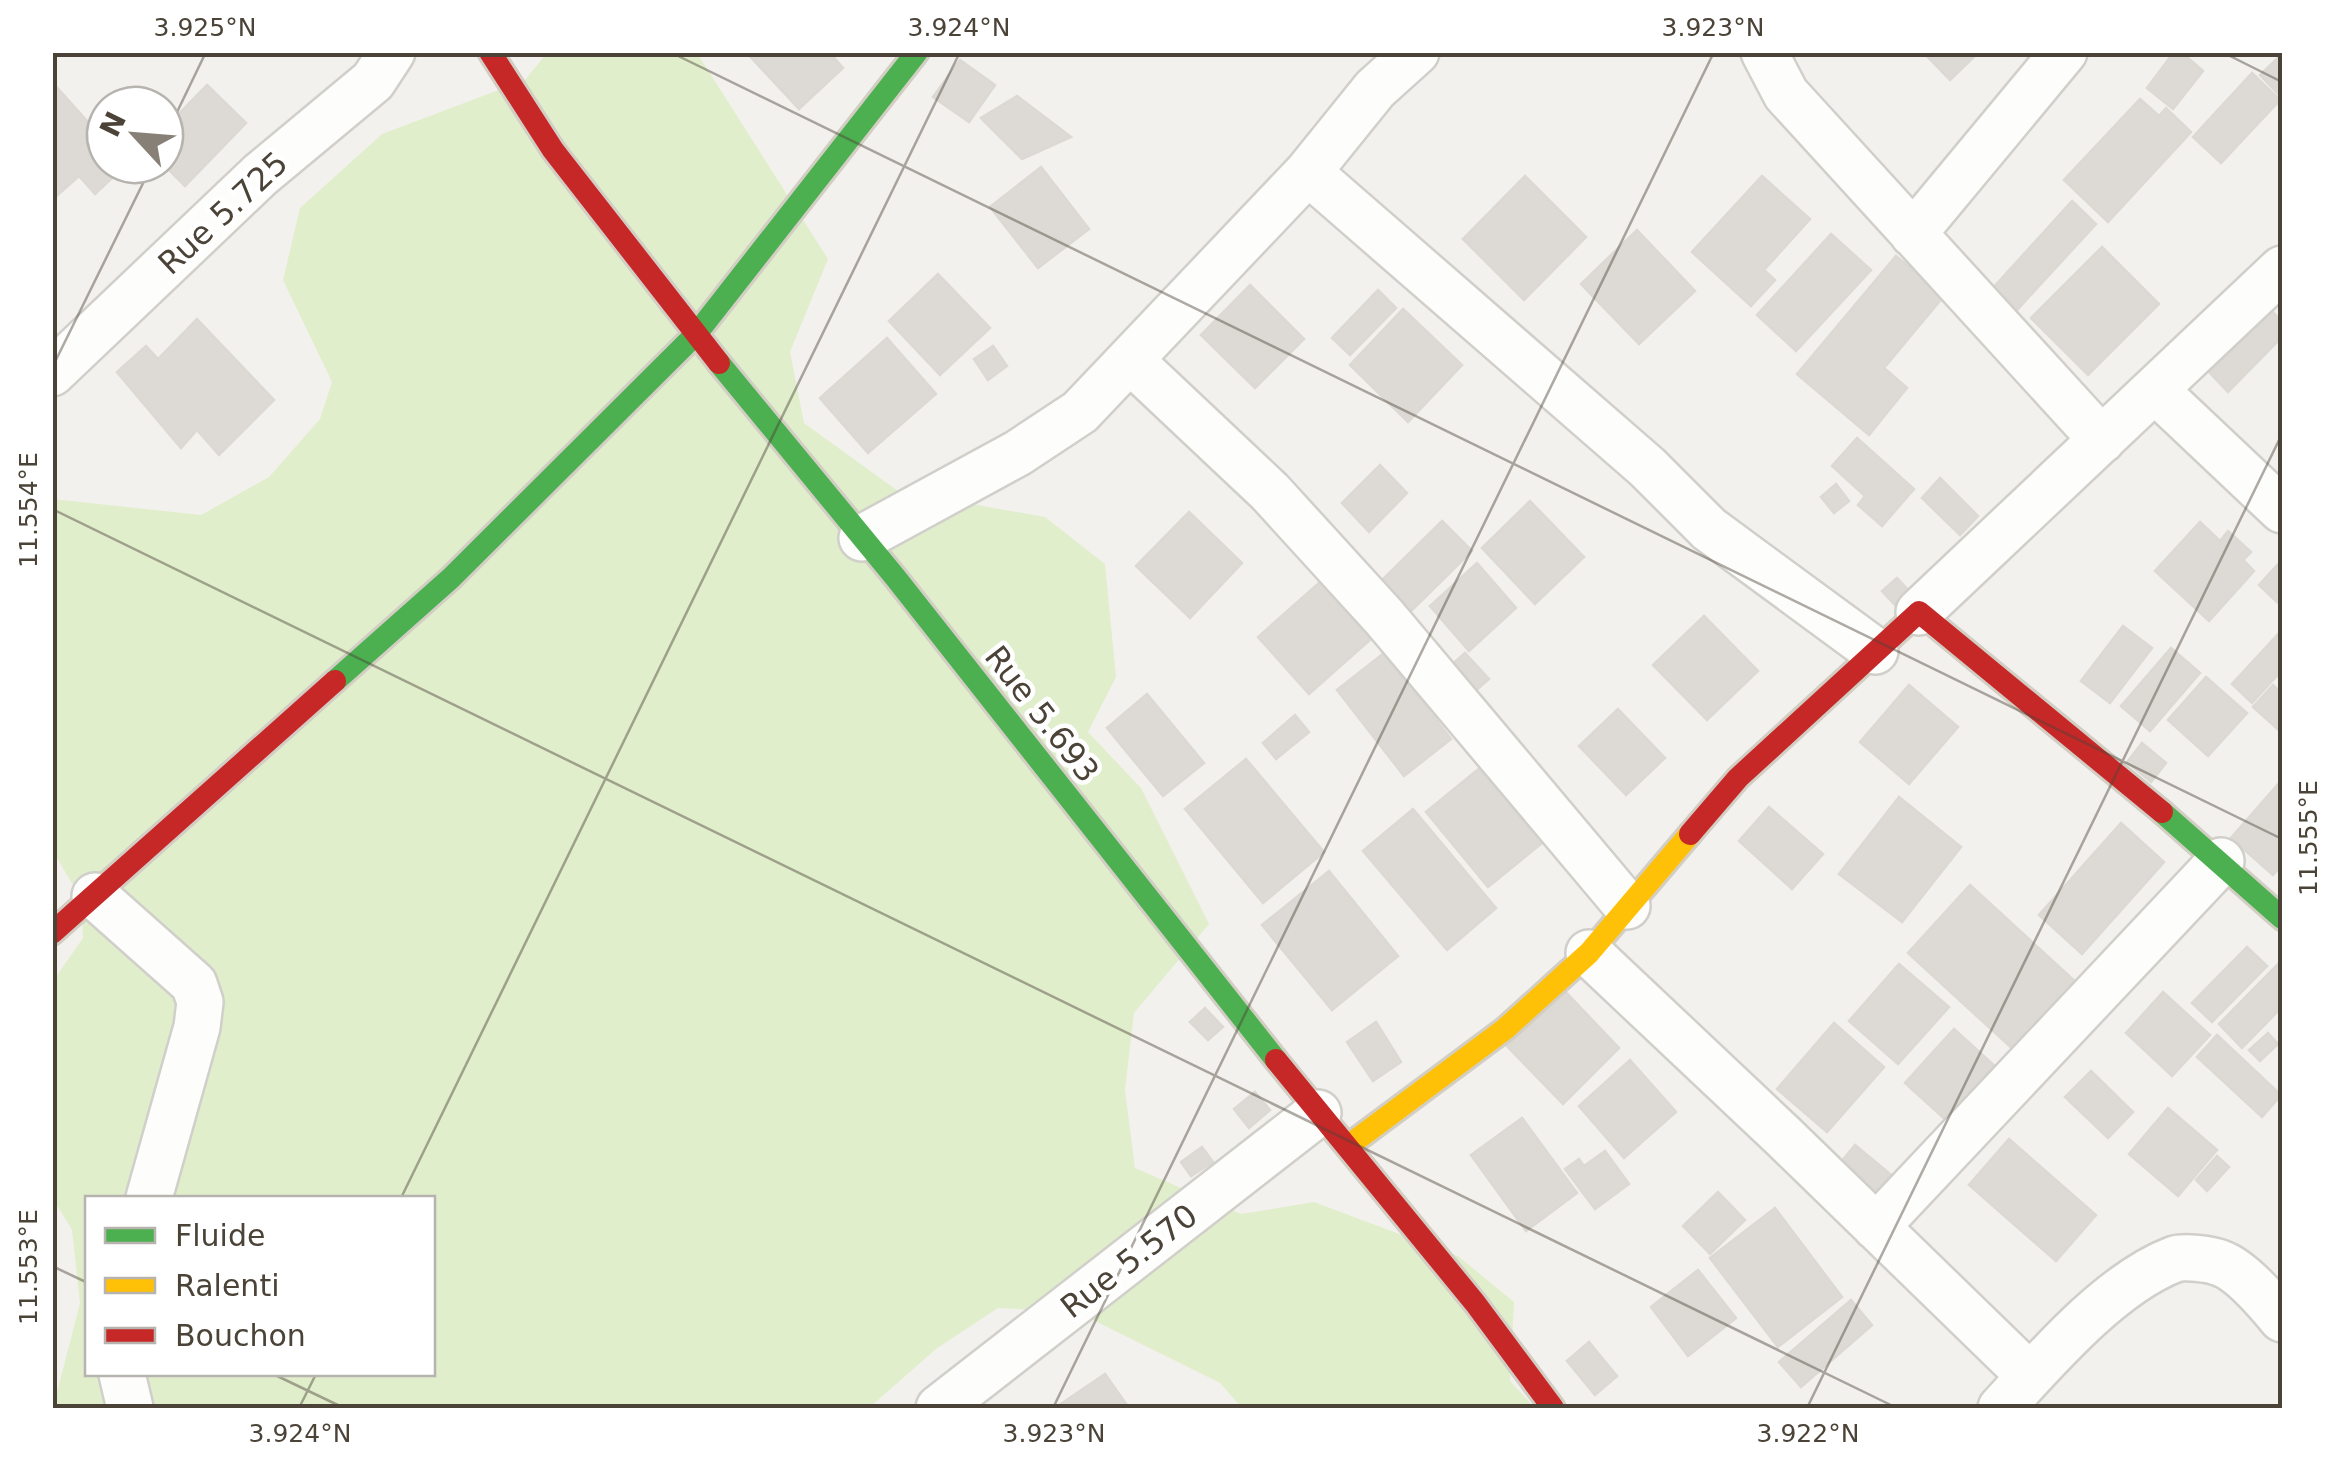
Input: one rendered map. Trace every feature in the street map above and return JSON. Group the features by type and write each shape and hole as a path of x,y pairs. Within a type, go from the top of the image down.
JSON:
{"street":[{"name":"Rue 5.725","path":"52,374 260,176 373,82 392,52"},
{"name":"Rue 5.693","path":"490,52 553,150 739,391 862,538 1318,1114 1475,1303 1552,1408"},
{"path":"52,933 451,578 697,332 917,52"},
{"path":"862,538 1018,452 1080,412 1308,172 1375,89 1416,52"},
{"path":"1764,52 1786,94 2102,440"},
{"path":"1914,234 2064,52"},
{"path":"1308,172 1647,467 1709,529 1875,651"},
{"path":"1348,1146 1505,1029 1589,953 1738,778 2282,269"},
{"path":"1131,361 1270,492 1371,603 1627,906"},
{"path":"2155,390 2282,510"},
{"path":"1918,612 2221,862 2282,918"},
{"path":"1876,1227 2221,862"},
{"path":"95,896 194,984 200,1002 197,1027 149,1196"},
{"path":"1589,953 1876,1227 2016,1392 2064,1339 2127,1287 2178,1258 2222,1263 2260,1294 2282,1319"},
{"name":"Rue 5.570","path":"938,1408 1318,1114"},
{"path":"122,1376 130,1408"}],"green space":[{"path":"547,53 697,53 828,259 790,352 804,423 898,491 1045,517 1105,564 1116,677 1088,732 1141,788 1209,924 1134,1013 1125,1090 1135,1168 1241,1214 1314,1202 1458,1256 1514,1302 1510,1381 1535,1408 1242,1408 1220,1383 1077,1312 998,1308 936,1349 869,1408 53,1408 80,1303 72,1230 53,1199 53,981 83,938 81,899 53,851 53,499 201,515 269,477 320,419 332,382 283,280 300,208 382,134 525,80"}],"building":[{"path":"746,52 829,52 843,68 799,109"},
{"path":"1923,52 1979,52 1950,80"},
{"path":"2174,52 2181,52 2203,71 2173,109 2147,88"},
{"path":"2282,54 2282,98 2260,75"},
{"path":"960,60 995,85 969,122 933,97"},
{"path":"2252,73 2280,100 2221,163 2193,137"},
{"path":"52,82 85,119 85,183 79,176 52,200"},
{"path":"207,85 246,123 185,186 184,185 185,108"},
{"path":"1017,96 1071,137 1022,159 981,118"},
{"path":"2140,99 2159,116 2166,108 2191,132 2108,222 2064,180"},
{"path":"1041,167 1089,229 1038,268 990,207"},
{"path":"1525,176 1586,237 1524,300 1463,239"},
{"path":"1762,176 1810,219 1764,270 1775,280 1751,306 1692,252"},
{"path":"87,185 105,185 95,194"},
{"path":"2072,201 2096,224 2017,310 1993,288"},
{"path":"1637,230 1695,291 1639,344 1581,284"},
{"path":"1831,234 1871,270 1796,351 1757,315"},
{"path":"2102,247 2159,304 2088,375 2031,318"},
{"path":"1896,256 1944,296 1884,368 1907,388 1869,435 1797,374"},
{"path":"938,274 990,328 940,375 889,321"},
{"path":"1250,285 1304,339 1255,388 1201,335"},
{"path":"1378,290 1396,308 1350,355 1332,338"},
{"path":"1403,309 1462,365 1408,422 1350,365"},
{"path":"2271,310 2282,322 2282,337 2228,392 2209,372"},
{"path":"197,319 274,400 219,455 197,430 181,448 117,372 146,346 158,359"},
{"path":"887,338 936,394 868,453 820,398"},
{"path":"993,346 1007,366 988,380 974,359"},
{"path":"1857,438 1914,489 1882,526 1858,505 1865,496 1832,466"},
{"path":"1380,465 1407,493 1369,532 1342,503"},
{"path":"1940,478 1978,516 1960,535 1922,498"},
{"path":"1836,484 1849,501 1834,513 1821,497"},
{"path":"1530,501 1584,557 1535,604 1482,548"},
{"path":"1189,512 1242,563 1190,618 1136,566"},
{"path":"1442,521 1472,551 1405,617 1375,587"},
{"path":"2200,522 2220,541 2228,531 2251,552 2243,560 2254,571 2209,621 2155,571"},
{"path":"2282,560 2282,595 2277,602 2259,585"},
{"path":"1477,563 1516,608 1469,651 1430,606"},
{"path":"1329,574 1379,632 1309,694 1258,637"},
{"path":"1897,578 1909,591 1895,605 1882,591"},
{"path":"1704,616 1758,671 1707,720 1653,665"},
{"path":"2123,626 2152,648 2110,703 2081,681"},
{"path":"2282,630 2282,670 2252,703 2232,684"},
{"path":"2171,648 2200,673 2150,731 2121,706"},
{"path":"1384,653 1451,739 1404,776 1337,690"},
{"path":"1465,653 1489,679 1473,693 1449,667"},
{"path":"2206,677 2247,713 2208,756 2168,720"},
{"path":"1909,685 1958,727 1909,784 1860,742"},
{"path":"2273,685 2282,694 2282,733 2253,707"},
{"path":"1147,694 1204,763 1163,796 1107,728"},
{"path":"1618,709 1665,758 1626,795 1579,746"},
{"path":"1295,715 1309,732 1276,759 1263,743"},
{"path":"2142,743 2166,763 2151,782 2127,762"},
{"path":"1492,758 1553,834 1488,887 1426,812"},
{"path":"1246,759 1324,852 1263,903 1185,809"},
{"path":"2280,782 2282,865 2273,875 2231,838"},
{"path":"1899,797 1961,847 1902,922 1839,874"},
{"path":"1769,807 1823,854 1792,889 1739,841"},
{"path":"1413,809 1496,908 1447,950 1363,851"},
{"path":"2121,823 2164,862 2082,954 2039,915"},
{"path":"1329,871 1398,956 1332,1010 1262,925"},
{"path":"1970,885 2078,984 2016,1052 1908,953"},
{"path":"2247,947 2267,966 2212,1022 2192,1003"},
{"path":"1899,964 1949,1007 1898,1064 1849,1021"},
{"path":"2278,964 2282,968 2282,1007 2242,1048 2219,1024"},
{"path":"1560,986 1619,1048 1563,1104 1503,1042"},
{"path":"2163,992 2210,1035 2172,1076 2126,1033"},
{"path":"1205,1008 1223,1027 1208,1040 1190,1022"},
{"path":"1376,1022 1401,1062 1373,1081 1347,1042"},
{"path":"1834,1023 1884,1067 1827,1132 1777,1089"},
{"path":"1954,1029 1997,1068 1948,1122 1905,1083"},
{"path":"2268,1033 2278,1044 2260,1061 2249,1050"},
{"path":"2217,1035 2281,1095 2262,1117 2197,1057"},
{"path":"1630,1060 1676,1112 1624,1158 1579,1106"},
{"path":"2091,1071 2133,1112 2108,1138 2065,1097"},
{"path":"1255,1092 1270,1110 1249,1128 1234,1109"},
{"path":"2168,1108 2217,1150 2178,1196 2129,1154"},
{"path":"1522,1118 1577,1193 1526,1231 1471,1155"},
{"path":"2009,1139 2096,1215 2056,1261 1969,1185"},
{"path":"1855,1145 1896,1179 1881,1196 1841,1162"},
{"path":"1202,1147 1213,1162 1191,1176 1181,1162"},
{"path":"1605,1151 1629,1184 1595,1209 1565,1169 1579,1159 1584,1166"},
{"path":"2217,1156 2229,1167 2207,1191 2196,1180"},
{"path":"1718,1192 1745,1220 1710,1254 1683,1226"},
{"path":"1775,1208 1842,1297 1778,1347 1710,1258"},
{"path":"1698,1270 1736,1318 1688,1356 1651,1307"},
{"path":"1851,1300 1872,1325 1801,1387 1779,1362"},
{"path":"1589,1342 1617,1376 1595,1395 1567,1361"},
{"path":"1105,1374 1129,1408 1055,1408"}],"traffic: fast":[{"path":"335,681 451,578 697,333 917,52"},
{"path":"719,363 895,577 1276,1060"},
{"path":"2162,812 2282,918"}],"traffic: slow":[{"path":"1348,1146 1505,1029 1589,953 1690,834"}],"traffic: jam":[{"path":"490,52 553,150 719,363"},
{"path":"1690,834 1738,778 1919,612 2162,812"},
{"path":"52,933 335,681"},
{"path":"1276,1060 1475,1303 1553,1408"}]}
